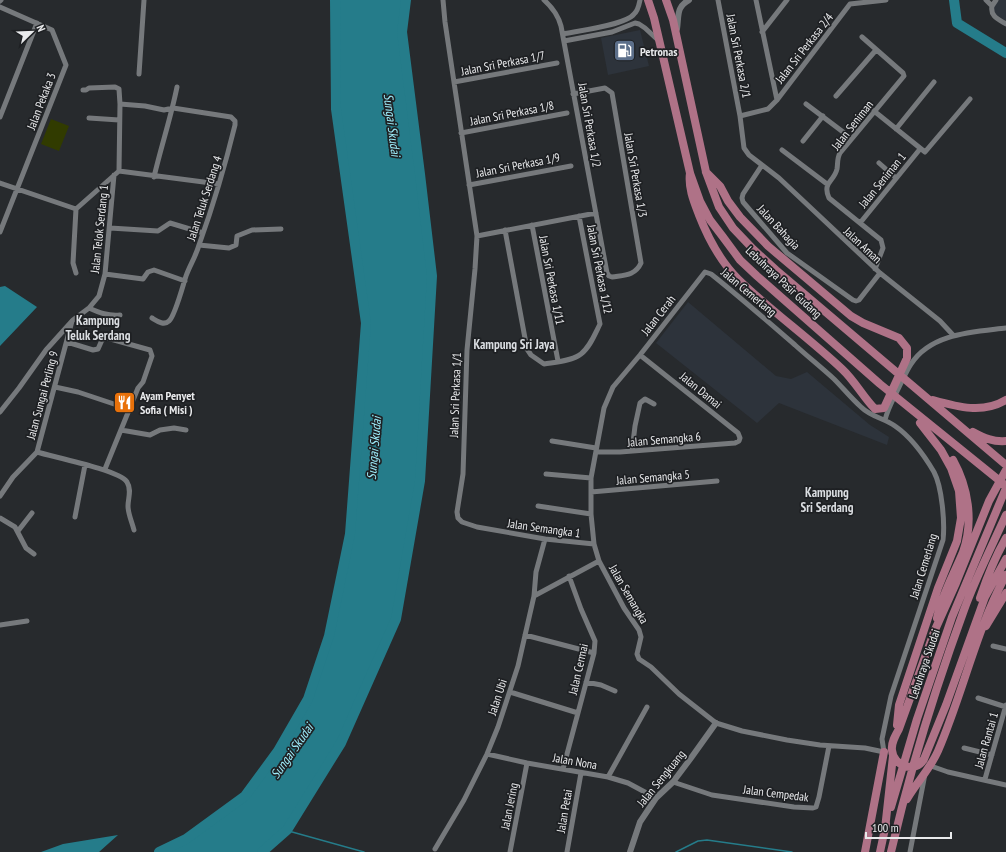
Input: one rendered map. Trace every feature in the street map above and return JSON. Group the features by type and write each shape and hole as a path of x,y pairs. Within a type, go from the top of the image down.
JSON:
{"highway":[{"name":"Lebuhraya Pasir Gudang","path":"648,0 660,42 690,174 700,201 710,220 740,260 757,276 906,406 985,468 1006,487"},
{"name":"Lebuhraya Pasir Gudang","path":"666,0 673,20 706,172 719,207 733,228 776,270 915,386 1006,465"},
{"path":"690,174 690,189 695,206 707,235 717,252 737,278 844,370 875,409 884,408 907,358 907,348 899,338 863,323 851,316 768,246 740,217 728,201 720,186 706,172"},
{"path":"931,400 973,409 990,406 1006,400"},
{"path":"885,829 899,705 938,588 957,541 961,518 959,491 951,468 941,450 906,406"},
{"path":"958,423 988,440 997,442 1006,441"},
{"path":"920,424 938,439 956,465 966,490 968,512 963,550 953,581 899,729 893,740 891,751 896,762 910,767 918,766 924,759 986,597 1006,559"},
{"path":"953,581 989,501 1006,470"},
{"name":"Lebuhraya Skudai","path":"880,852 885,829 917,719 952,617 1006,487"},
{"name":"Lebuhraya Skudai","path":"891,852 933,700 964,608 1006,515"},
{"path":"924,759 962,644 989,572 1006,538"},
{"path":"902,808 914,788 931,766 947,730 980,637 987,612 1006,574"},
{"path":"980,637 1006,593"},
{"path":"884,752 892,762"},
{"path":"865,852 884,752"}],"street":[{"path":"139,74 144,0"},
{"name":"Jalan Sri Perkasa 1/1","path":"443,0 477,236 467,350 463,474 457,512 458,518 462,522 492,530"},
{"name":"Jalan Sri Perkasa 1/2","path":"544,0 552,7 558,17 563,34 607,273 609,276"},
{"path":"563,34 604,27 631,18 635,14 640,0"},
{"path":"676,37 680,9 682,4 689,0"},
{"name":"Jalan Sri Perkasa 2/1","path":"718,0 740,116 744,148 749,155"},
{"path":"756,0 777,100"},
{"path":"762,32 787,0"},
{"name":"Jalan Sri Perkasa 2/4","path":"740,116 768,109 777,100 850,2 886,0"},
{"path":"986,0 992,6"},
{"path":"996,0 991,11 993,15 1006,24"},
{"name":"Jalan Pekaka 3","path":"0,7 52,30 66,65 0,232"},
{"path":"0,117 37,23"},
{"path":"564,41 612,32 635,23 645,28 660,42"},
{"name":"Jalan Seniman","path":"827,184 837,169 838,157 840,153 904,75 862,37"},
{"path":"836,96 876,50"},
{"name":"Jalan Sri Perkasa 1/7","path":"454,82 557,63"},
{"path":"896,129 934,82"},
{"path":"83,90 89,88 116,87 120,92 119,171"},
{"path":"154,177 162,143 173,108 177,87"},
{"name":"Jalan Sri Perkasa 1/3","path":"574,94 605,88 612,92 641,263 639,269 629,275 609,276"},
{"path":"874,112 920,149 926,152 970,99"},
{"path":"120,104 145,106 164,110 173,108"},
{"path":"806,104 851,138"},
{"name":"Jalan Teluk Serdang 4","path":"152,318 163,323 169,321 199,245 219,184 235,125 235,121 231,117 173,108"},
{"name":"Jalan Sri Perkasa 1/8","path":"461,133 567,113"},
{"path":"803,141 822,116"},
{"path":"89,118 120,120"},
{"name":"Jalan Seniman 1","path":"860,223 920,149"},
{"path":"782,150 827,184 826,192 829,198 881,240 883,248 874,269"},
{"name":"Jalan Aman","path":"749,155 779,178 874,269 940,321 953,335"},
{"path":"879,163 896,178"},
{"name":"Jalan Bahagia","path":"762,165 743,194 743,202 788,253 856,301 859,300 880,274"},
{"name":"Jalan Sri Perkasa 1/9","path":"469,185 571,166"},
{"path":"76,273 73,263 76,209 119,171 154,177 219,184"},
{"name":"Jalan Telok Serdang 1","path":"0,412 46,350 73,320 89,308 99,296 105,274 114,175"},
{"path":"0,182 76,209"},
{"path":"477,236 596,213"},
{"name":"Jalan Sri Perkasa 1/12","path":"505,230 527,349 531,355 544,364 575,357 582,353 592,340 600,324 579,216"},
{"path":"110,228 158,231 170,223 203,233"},
{"name":"Jalan Sri Perkasa 1/11","path":"532,225 558,361"},
{"path":"199,245 230,248 236,245 237,236 252,230 281,230"},
{"path":"105,274 143,279 148,272 154,270 185,281"},
{"name":"Jalan Cerah","path":"627,371 705,272"},
{"name":"Jalan Cemerlang","path":"705,272 711,274 746,302 834,379 861,408 870,415 885,420 895,426 907,436 935,474 945,524 943,540 891,696 882,739 884,752"},
{"path":"89,308 101,314 111,316 120,315"},
{"name":"Jalan Sungai Perling 9","path":"37,452 73,320"},
{"path":"885,420 887,409 912,363 931,346 953,335 1006,328"},
{"path":"67,342 93,350 98,349 102,340 107,338 150,350 152,352 143,382 138,388 129,408 105,470"},
{"name":"Jalan Damai","path":"640,355 738,433 740,438 739,441 735,443"},
{"name":"Jalan Semangka","path":"627,371 613,387 604,408 591,478 591,514 594,544 599,561 624,608 639,630 641,637 637,654 639,659 651,667 679,694 716,722 742,731 787,740 829,746 862,748 884,752"},
{"path":"54,387 78,392 129,408"},
{"path":"632,451 640,403 645,399 654,404"},
{"path":"121,430 150,435 160,430 174,428 186,430"},
{"name":"Jalan Semangka 6","path":"552,441 596,450 632,451 735,443"},
{"path":"0,496 13,477 37,452 105,470 120,476 127,482 130,492 128,506 134,530"},
{"path":"75,517 85,465"},
{"path":"546,474 591,478"},
{"name":"Jalan Semangka 5","path":"591,492 717,481"},
{"path":"538,506 591,514"},
{"path":"18,531 32,513"},
{"path":"0,518 15,527 26,548 34,554"},
{"name":"Jalan Semangka 1","path":"492,530 545,539 594,544"},
{"name":"Jalan Ubi","path":"435,850 464,800 488,754 498,727 518,666 534,596 536,572 545,539"},
{"path":"534,596 599,561"},
{"name":"Jalan Cermai","path":"563,769 594,652 595,642 569,576"},
{"path":"0,625 27,621"},
{"path":"525,635 594,652"},
{"path":"994,646 1006,649"},
{"path":"586,682 601,685 616,691"},
{"path":"510,692 578,713"},
{"path":"978,698 1006,706"},
{"name":"Jalan Rantai 1","path":"985,779 1006,706"},
{"path":"608,777 647,707"},
{"name":"Jalan Sengkuang","path":"630,852 640,822 656,798 673,782 716,722"},
{"name":"Jalan Cempedak","path":"673,782 712,795 794,807 813,808 816,807 818,802 829,746"},
{"path":"964,748 992,755"},
{"name":"Jalan Nona","path":"488,754 527,763 608,777 628,783 656,798"},
{"name":"Jalan Jering","path":"510,852 527,763"},
{"path":"931,766 948,772 985,779 1006,785"},
{"name":"Jalan Petai","path":"567,852 581,773"},
{"path":"910,852 926,774"}],"shaded area":[{"path":"999,0 1006,0 1006,21 995,14 993,6"},
{"path":"640,30 649,66 608,75 601,38"},
{"path":"688,302 776,376 791,379 807,372 870,425 889,437 887,445 779,403 757,423 656,343"}],"green space":[{"path":"51,119 69,126 59,151 41,144"}],"water":[{"name":"Sungai Skudai","path":"335,0 406,0 402,32 432,276 420,481 396,619 341,743 287,830 262,852 159,852 186,839 245,796 278,751 308,699 329,636 350,534 366,323 336,109"},
{"path":"5,286 37,307 0,346 0,287"},
{"path":"118,835 99,852 41,852 63,844"}],"waterway":[{"name":"Sungai Skudai","path":"159,852 186,839 245,796 278,751 308,699 329,636 350,534 366,323 336,109 335,0"},
{"path":"262,852 287,830 341,743 396,619 420,481 432,276 402,32 406,0"},
{"path":"954,0 957,23 1006,53"},
{"path":"285,830 364,852"},
{"path":"676,852 698,841 707,840 792,852"}],"place":[{"name":"Petronas","path":"625,51"},
{"name":"Ayam Penyet Sofia ( Misi )","path":"125,402"}],"district":[{"name":"Kampung Teluk Serdang","path":"98,328"},
{"name":"Kampung Sri Jaya","path":"514,344"},
{"name":"Kampung Sri Serdang","path":"827,500"}]}
